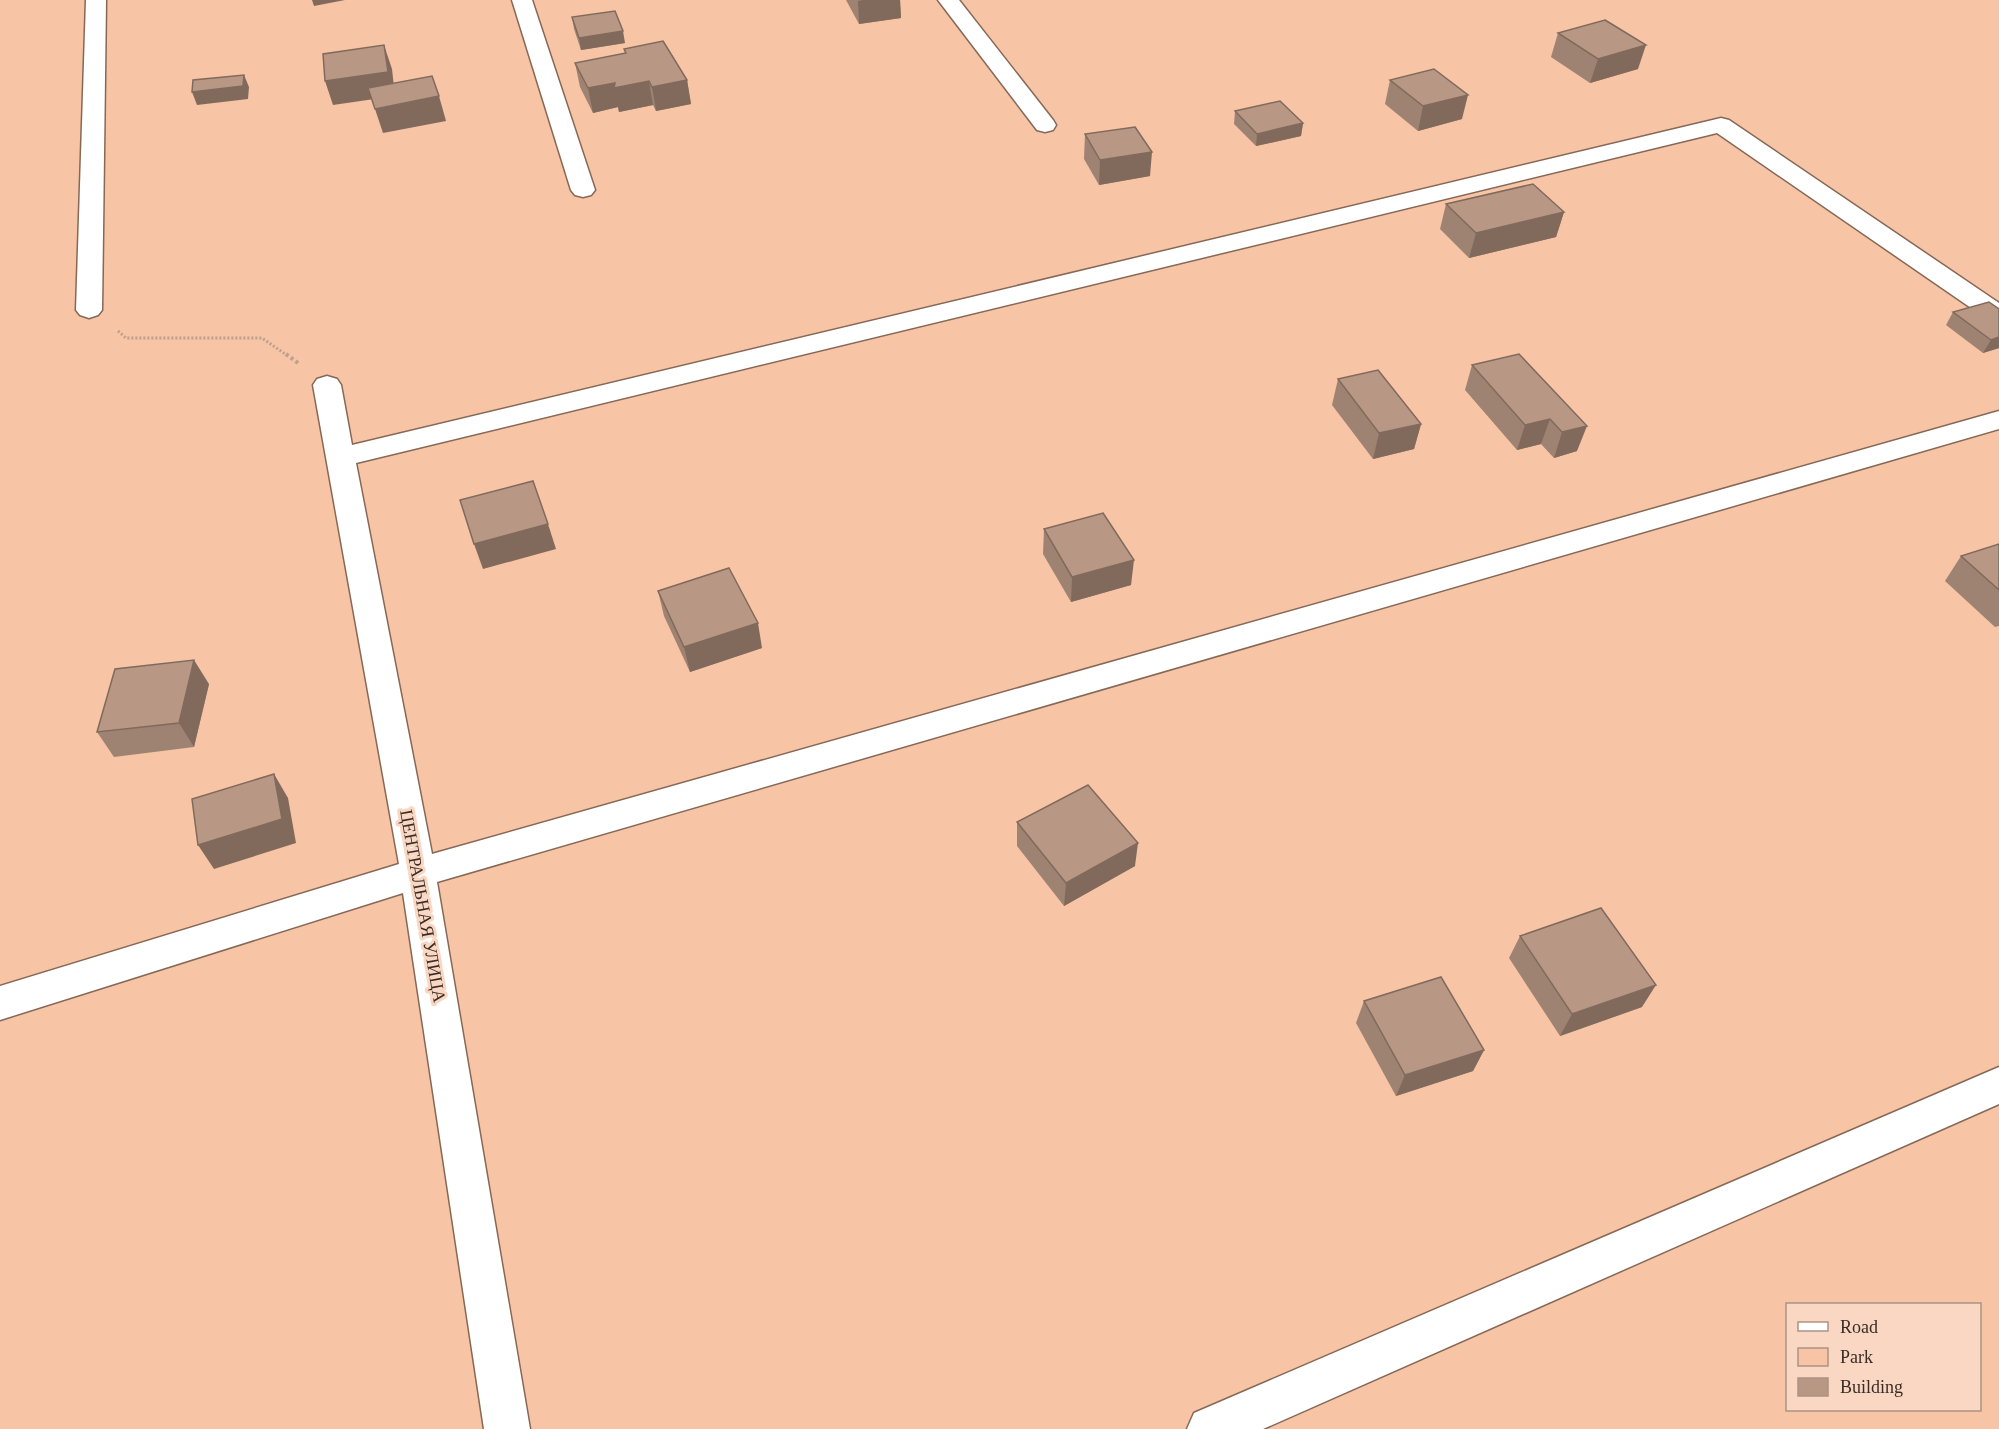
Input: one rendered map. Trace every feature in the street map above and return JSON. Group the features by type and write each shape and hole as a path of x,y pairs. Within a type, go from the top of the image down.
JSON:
{"street":[{"path":"89,310 96,0"},
{"path":"522,0 584,190"},
{"path":"948,0 1046,125"},
{"path":"341,457 1721,125 1999,315"},
{"name":"ЦЕНТРАЛЬНАЯ УЛИЦА","path":"327,385 418,873 507,1429"},
{"path":"0,1003 418,873 1999,420"},
{"path":"1210,1429 1999,1086"}],"path":[{"path":"89,310 126,338 262,338 327,385"}],"green space":[{"path":"0,0 1999,0 1999,1429 0,1429"}],"building":[{"path":"615,11 623,31 579,38 572,17"},
{"path":"1605,20 1646,45 1598,59 1558,33"},
{"path":"663,41 687,80 652,87 649,81 614,88 615,83 588,88 575,63 626,53 624,49"},
{"path":"384,45 388,72 325,81 323,54"},
{"path":"1434,69 1468,95 1423,106 1390,80"},
{"path":"244,75 243,86 192,92 193,80"},
{"path":"432,76 439,96 375,109 368,88"},
{"path":"1280,101 1303,123 1257,134 1235,111"},
{"path":"1135,127 1152,152 1100,160 1085,134"},
{"path":"1533,184 1564,212 1476,233 1446,204"},
{"path":"1989,302 1999,309 1999,337 1991,340 1953,312"},
{"path":"1519,354 1587,426 1562,432 1550,419 1525,425 1472,365"},
{"path":"1378,370 1421,424 1379,433 1338,379"},
{"path":"533,481 548,524 474,544 460,500"},
{"path":"1103,513 1134,560 1072,577 1044,529"},
{"path":"1999,544 1999,590 1961,556"},
{"path":"729,568 758,623 684,647 658,591"},
{"path":"194,660 179,723 97,732 115,669"},
{"path":"274,774 282,819 198,845 192,799"},
{"path":"1088,785 1138,843 1066,883 1017,822"},
{"path":"1601,908 1656,985 1572,1014 1520,936"},
{"path":"1441,977 1484,1050 1405,1075 1364,1001"}]}
